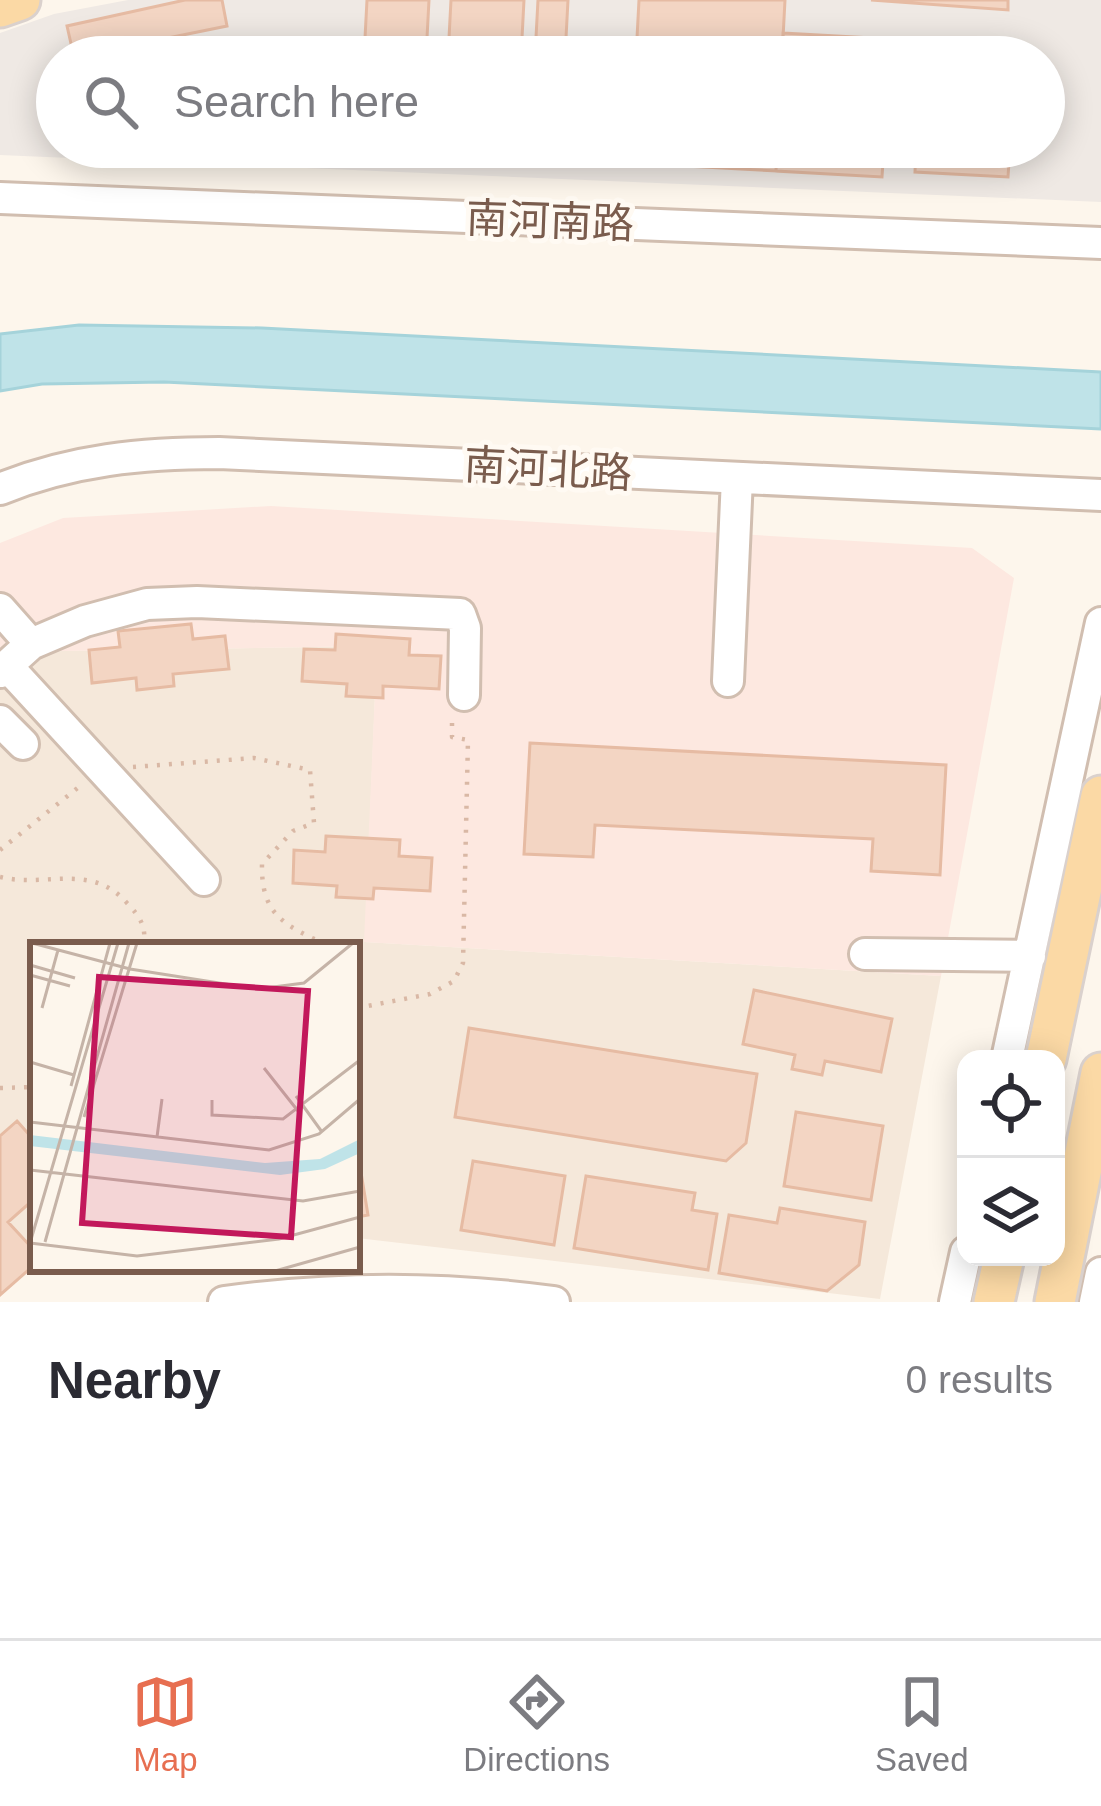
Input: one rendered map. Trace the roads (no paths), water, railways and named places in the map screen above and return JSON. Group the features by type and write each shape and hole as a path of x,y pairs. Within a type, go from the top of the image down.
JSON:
{"main road":[{"path":"0,7 20,0"},
{"path":"1048,1050 1101,796"},
{"path":"1055,1302 1101,1073"},
{"path":"994,1302 1002,1266"}],"street":[{"name":"南河南路","path":"0,198 1101,244"},
{"name":"南河北路","path":"0,489 68,466 163,453 1101,495"},
{"path":"728,681 737,478"},
{"path":"204,880 4,669 32,644 86,621 147,604 460,614 465,628 464,695"},
{"path":"0,609 32,644"},
{"path":"1009,1050 1101,623"},
{"path":"0,721 23,744"},
{"path":"865,954 1030,956"},
{"path":"955,1302 963,1266"},
{"path":"1095,1302 1101,1273"},
{"path":"224,1302 398,1288 462,1290 554,1302"}],"water":[{"path":"79,325 262,328 1101,372 1101,429 164,382 42,384 0,391 0,334"}]}
